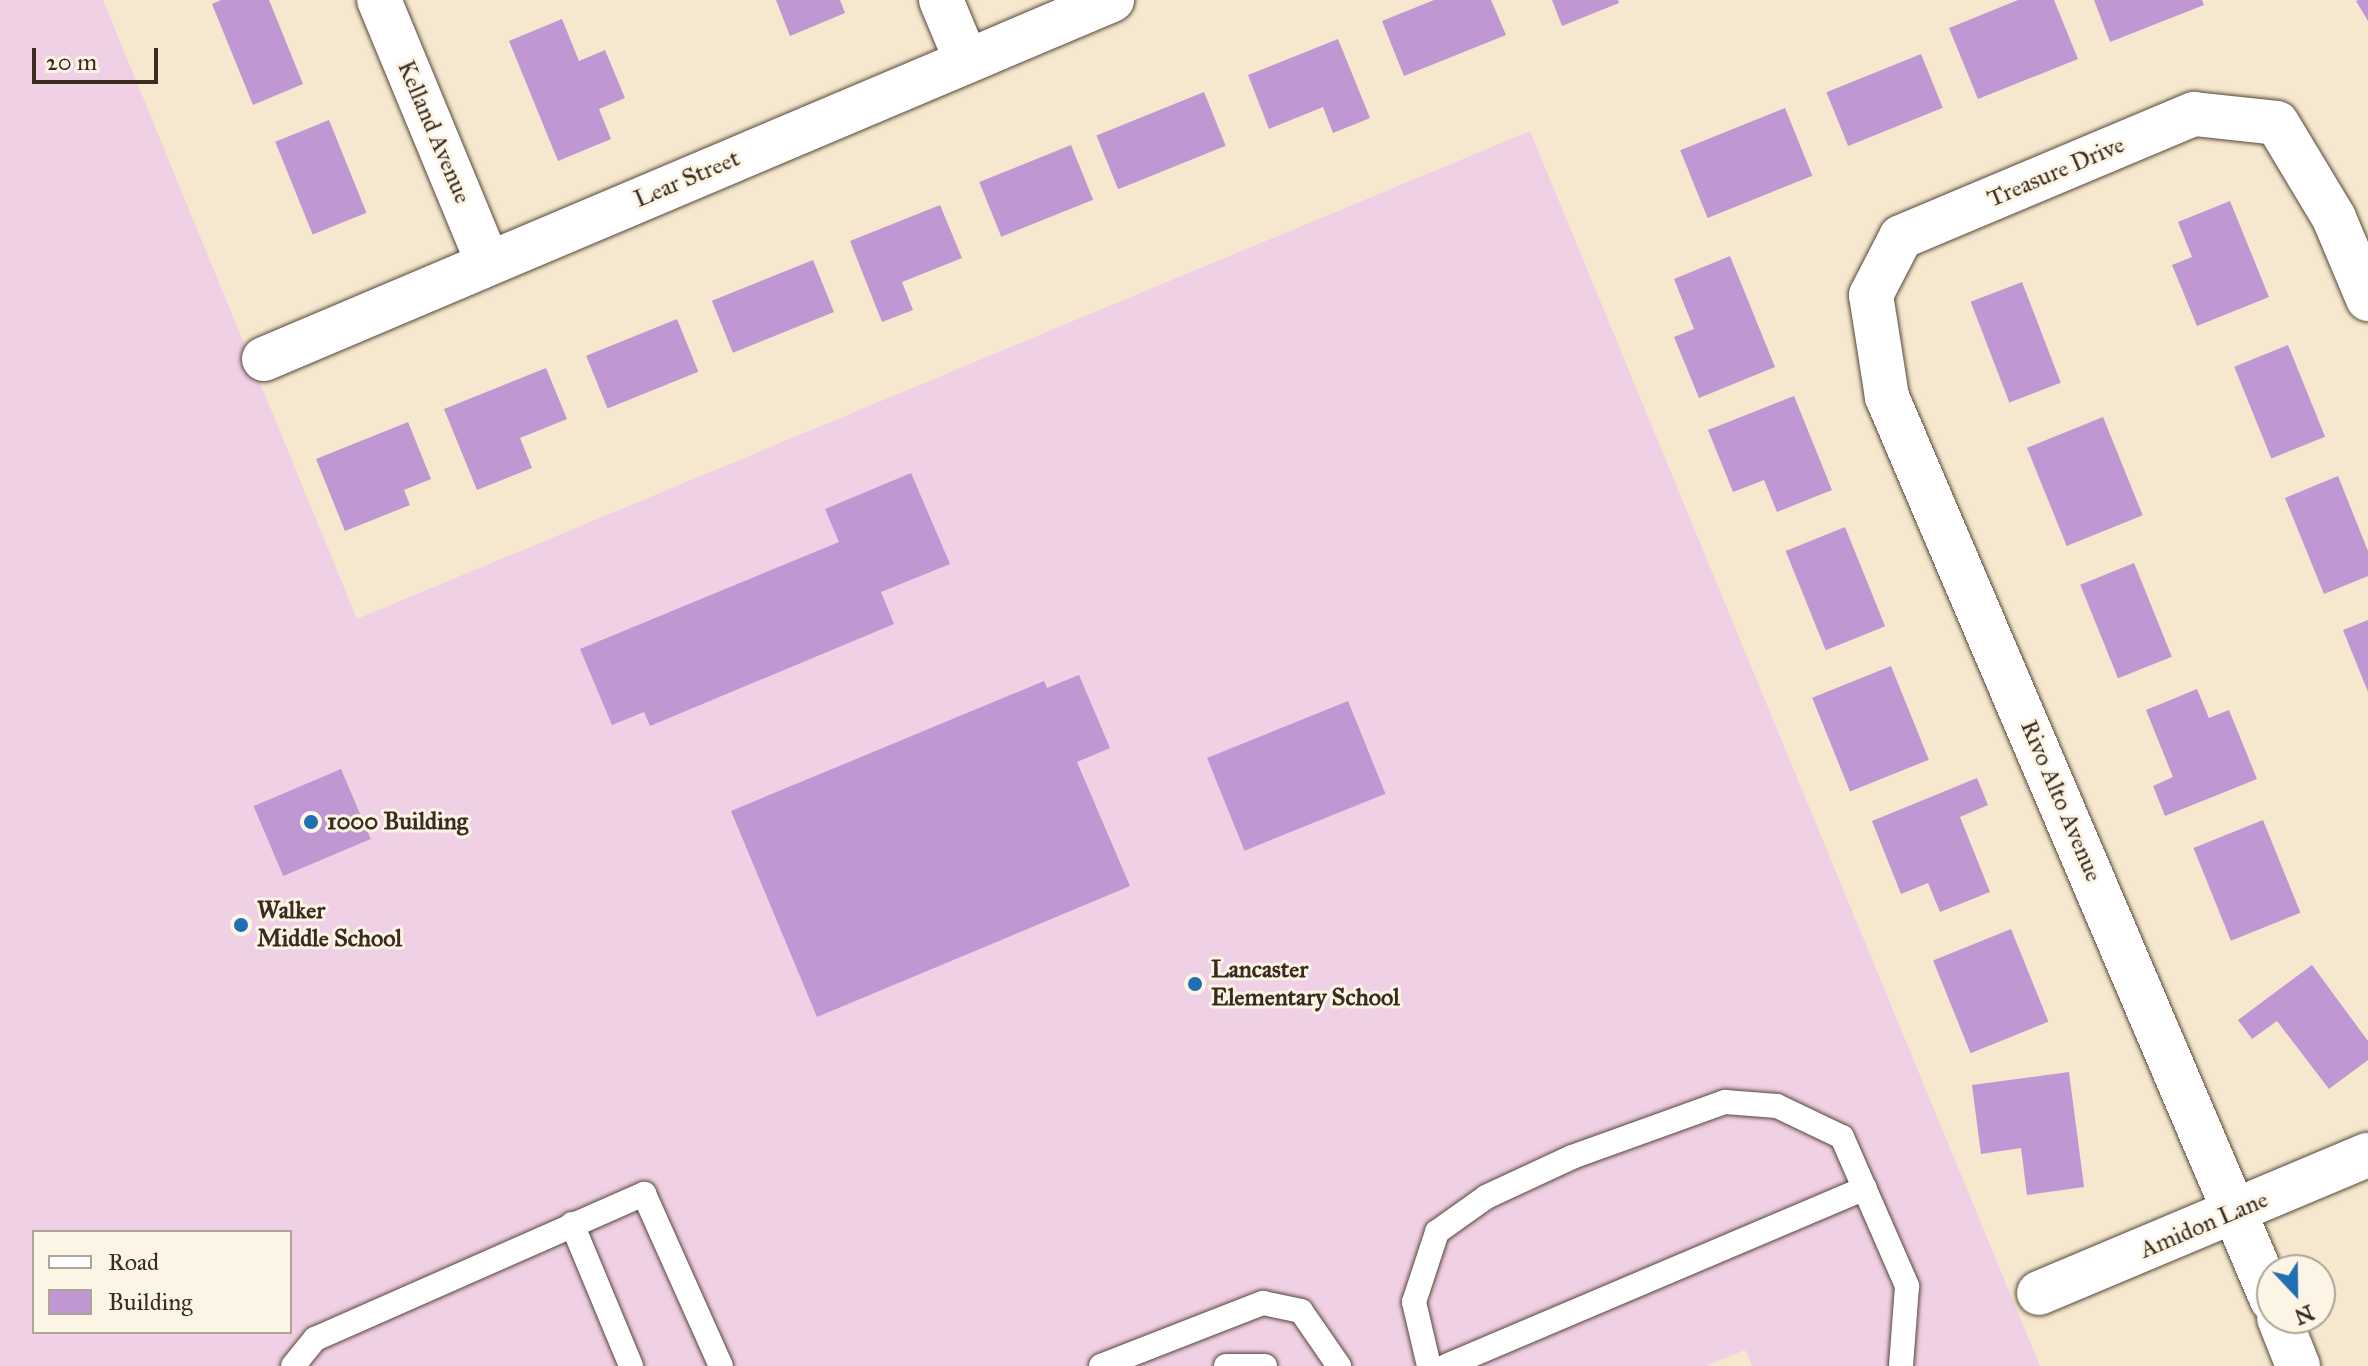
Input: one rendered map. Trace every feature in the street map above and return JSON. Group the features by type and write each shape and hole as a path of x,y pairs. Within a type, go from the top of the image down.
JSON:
{"street":[{"name":"Kelland Avenue","path":"379,0 488,263"},
{"path":"941,0 966,60"},
{"name":"Lear Street","path":"264,359 1112,0"},
{"name":"Treasure Drive","path":"1871,295 1901,237 2194,114 2277,123 2334,218 2368,299"},
{"name":"Rivo Alto Avenue","path":"1871,295 1887,397 2256,1259"},
{"name":"Amidon Lane","path":"2039,1293 2368,1155"},
{"path":"2285,1334 2298,1366"}],"lane":[{"path":"1429,1366 1414,1302 1437,1232 1486,1197 1572,1157 1725,1102 1777,1106 1842,1137 1907,1286 1901,1366"},
{"path":"1446,1366 1865,1188"},
{"path":"293,1366 315,1339 644,1194 721,1366"},
{"path":"572,1224 631,1366"},
{"path":"1101,1366 1263,1303 1301,1311 1339,1366"},
{"path":"1226,1366 1265,1366"}],"shaded area":[{"name":"Lancaster Elementary School","path":"0,0 103,0 357,619 1530,131 2040,1366 1752,1366 1745,1350 1706,1366 0,1366"}],"building":[{"path":"221,0 269,0 303,84 253,105 212,4"},
{"path":"776,0 840,0 845,13 790,36"},
{"path":"1434,0 1491,0 1506,35 1404,76 1382,21"},
{"path":"1552,0 1618,0 1619,3 1562,26"},
{"path":"2018,0 2054,0 2078,59 1978,99 1949,28"},
{"path":"2094,0 2202,0 2204,5 2110,42"},
{"path":"2368,0 2368,21 2356,1"},
{"path":"562,19 579,61 605,50 625,98 599,109 611,139 558,161 509,41"},
{"path":"1338,39 1370,118 1333,133 1323,107 1269,129 1248,75"},
{"path":"1921,54 1943,108 1848,146 1826,92"},
{"path":"1204,92 1226,146 1118,189 1096,135"},
{"path":"1785,108 1812,176 1708,218 1680,150"},
{"path":"329,120 366,213 313,234 275,142"},
{"path":"1071,145 1093,200 1001,237 979,182"},
{"path":"2230,201 2269,297 2197,326 2172,265 2192,257 2178,222"},
{"path":"940,205 962,258 902,282 913,310 882,322 850,241"},
{"path":"1730,256 1775,367 1699,398 1674,337 1694,329 1674,279"},
{"path":"813,260 834,312 733,353 712,301"},
{"path":"2022,282 2061,383 2009,403 1971,302"},
{"path":"677,319 698,372 607,409 586,356"},
{"path":"2288,345 2325,437 2271,459 2234,367"},
{"path":"546,368 567,419 520,438 532,468 477,490 444,409"},
{"path":"1794,396 1832,490 1777,512 1764,480 1733,492 1708,430"},
{"path":"2103,417 2143,515 2067,546 2027,448"},
{"path":"408,422 431,479 404,490 410,505 345,531 316,459"},
{"path":"911,473 950,564 881,592 894,624 650,726 644,712 612,725 580,649 839,542 825,509"},
{"path":"2338,476 2368,551 2368,576 2324,594 2285,498"},
{"path":"1845,527 1885,626 1826,650 1786,551"},
{"path":"2134,563 2172,657 2118,678 2080,585"},
{"path":"2368,620 2368,692 2343,630"},
{"path":"1891,666 1929,760 1850,791 1812,698"},
{"path":"1079,675 1110,748 1077,762 1130,886 817,1017 731,811 1044,681 1047,688"},
{"path":"2197,689 2209,718 2229,710 2257,779 2165,816 2153,786 2173,777 2146,710"},
{"path":"1348,701 1385,794 1245,851 1207,758"},
{"name":"1000 Building","path":"341,769 371,839 283,876 254,806"},
{"path":"1977,778 1988,805 1960,817 1990,892 1940,912 1928,883 1901,894 1872,821"},
{"path":"2263,820 2300,913 2231,941 2193,848"},
{"path":"2011,929 2048,1022 1971,1053 1933,960"},
{"path":"2312,965 2368,1041 2368,1060 2329,1089 2277,1021 2252,1039 2238,1020"},
{"path":"2069,1072 2084,1187 2027,1195 2021,1148 1981,1154 1972,1085"}],"place":[{"name":"1000 Building","path":"311,822"},
{"name":"Walker Middle School","path":"241,925"},
{"name":"Lancaster Elementary School","path":"1195,984"}]}
